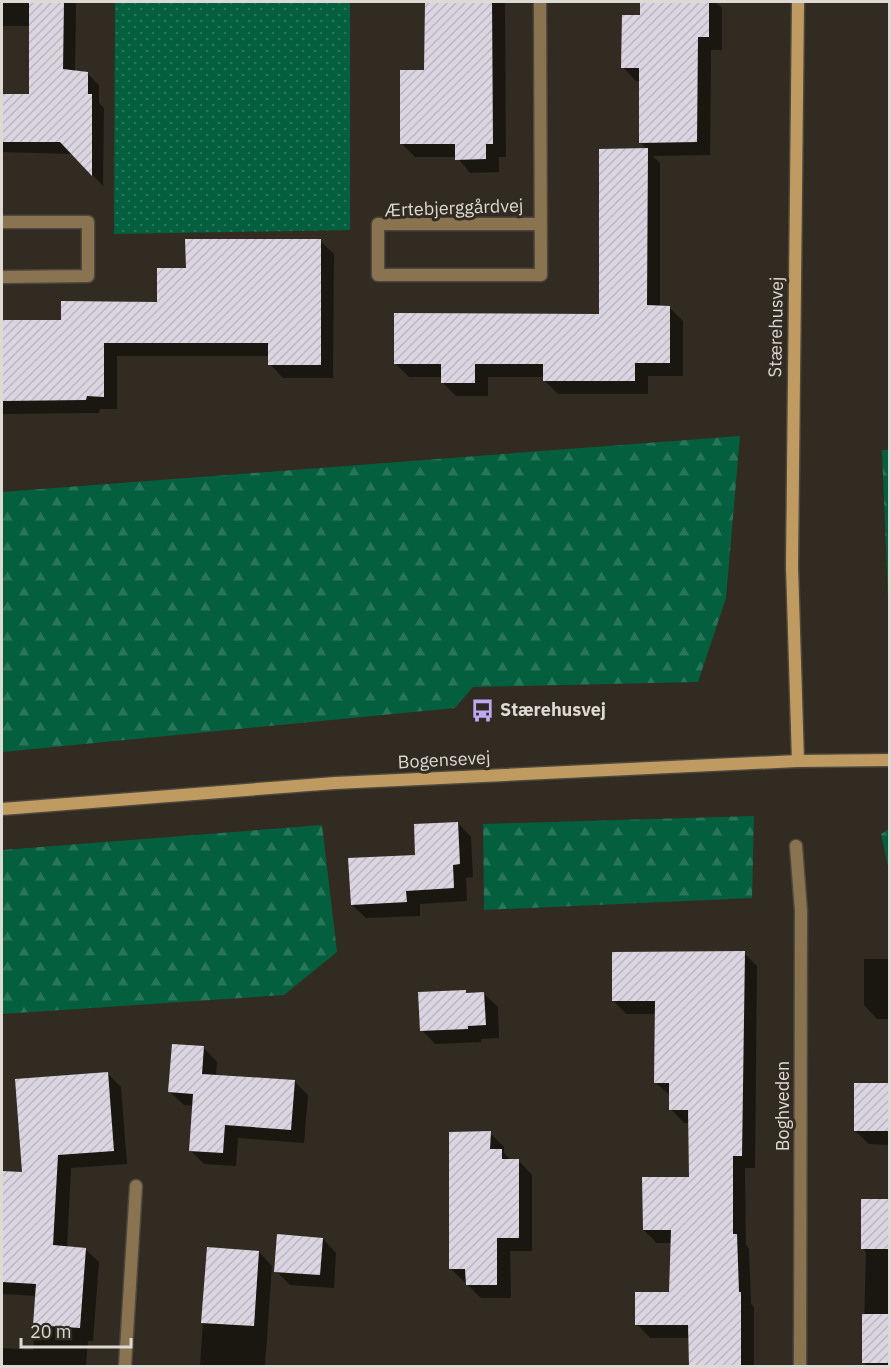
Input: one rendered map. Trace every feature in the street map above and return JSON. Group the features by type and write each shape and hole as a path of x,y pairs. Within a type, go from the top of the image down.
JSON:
{"main road":[{"name":"Stærehusvej","path":"798,2 792,566 798,761"},
{"name":"Bogensevej","path":"2,809 335,783 798,761 890,760"}],"street":[{"name":"Ærtebjerggårdvej","path":"540,2 541,275 378,275 378,224 540,224"},
{"path":"2,222 88,222 88,276 2,277"},
{"name":"Boghveden","path":"796,846 801,911 800,1366"},
{"path":"125,1366 136,1186"}],"green space":[{"path":"115,2 350,2 350,230 114,234"},
{"path":"740,436 726,598 698,682 473,687 455,708 2,752 2,492"},
{"path":"882,450 890,450 889,624"},
{"path":"754,816 752,898 484,910 483,824"},
{"path":"322,825 337,952 284,995 2,1014 2,850"},
{"path":"889,829 889,871 881,834"}],"building":[{"path":"29,2 64,2 63,69 88,72 88,94 92,94 92,176 60,142 2,142 2,94 29,94"},
{"path":"425,2 492,2 493,144 486,144 486,159 455,160 455,144 400,144 400,70 424,70"},
{"path":"640,2 709,2 709,37 698,37 697,142 639,143 639,68 621,68 622,15 640,15"},
{"path":"648,148 647,305 670,306 670,363 635,363 635,381 543,381 543,364 475,364 475,383 441,383 441,364 394,364 394,313 599,314 599,149"},
{"path":"185,239 321,239 321,365 268,365 268,343 104,343 104,397 87,396 86,400 2,401 2,320 61,320 61,301 157,302 157,268 186,268"},
{"path":"458,822 460,864 453,865 454,888 406,891 407,902 351,905 348,858 415,855 414,824"},
{"path":"745,951 742,1156 733,1156 733,1234 737,1234 739,1292 741,1292 741,1366 689,1366 688,1325 635,1325 635,1292 669,1292 671,1230 643,1230 642,1177 689,1177 688,1110 669,1110 669,1083 654,1083 655,1001 612,1001 612,952"},
{"path":"466,990 466,993 484,992 486,1025 468,1026 468,1029 420,1031 418,992"},
{"path":"172,1044 204,1046 202,1074 295,1080 291,1130 225,1125 223,1153 189,1151 193,1094 168,1092"},
{"path":"108,1072 114,1151 58,1155 53,1245 86,1248 80,1328 33,1325 36,1284 2,1282 2,1171 22,1172 15,1079"},
{"path":"854,1083 890,1083 890,1131 854,1131"},
{"path":"491,1131 490,1149 502,1149 502,1159 519,1159 519,1238 497,1238 497,1285 466,1285 465,1269 449,1269 449,1132"},
{"path":"861,1199 890,1199 890,1249 861,1249"},
{"path":"277,1234 323,1238 320,1275 274,1272"},
{"path":"207,1247 259,1251 254,1326 201,1323"},
{"path":"862,1314 890,1314 890,1363 862,1363"}],"place":[{"name":"Stærehusvej","path":"482,710"}]}
